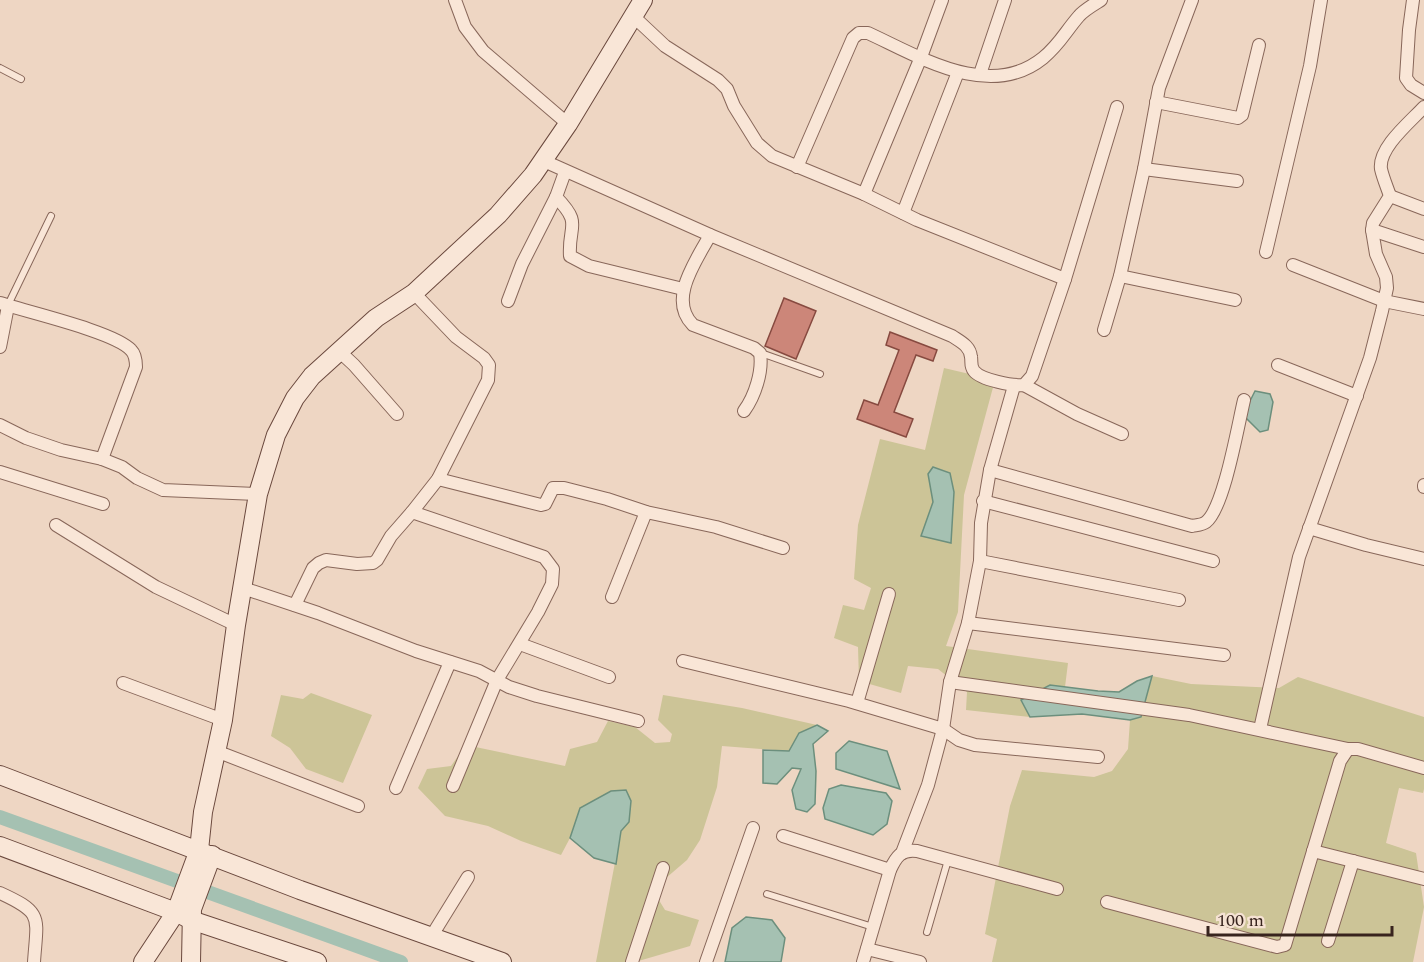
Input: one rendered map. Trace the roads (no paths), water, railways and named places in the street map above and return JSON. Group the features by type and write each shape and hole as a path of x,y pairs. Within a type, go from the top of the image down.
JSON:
{"street":[{"path":"455,0 465,27 483,51 568,124"},
{"path":"142,962 186,907 203,859 203,812 223,720 258,494 276,435 295,398 312,376 339,351 376,318 414,293 498,215 544,161 643,0"},
{"path":"864,194 942,0"},
{"path":"980,74 1005,0"},
{"path":"797,167 853,38 859,33 868,33 958,72 995,77 1008,76 1041,60 1062,41 1079,16 1101,0"},
{"path":"1104,330 1120,276 1144,169 1156,102 1192,0"},
{"path":"1266,252 1310,66 1321,0"},
{"path":"1413,0 1408,30 1406,78 1411,85 1424,93"},
{"path":"633,16 665,46 718,80 727,89 734,106 757,143 772,156 864,194 917,220 1065,279"},
{"path":"1156,102 1238,118 1242,115 1259,45"},
{"path":"903,213 958,72"},
{"path":"863,962 890,870 896,857 902,852 928,785 943,729 950,682 968,623 980,561 983,501 990,470 1019,386 1032,376 1065,279 1117,107"},
{"path":"1390,196 1381,169 1384,150 1424,107"},
{"path":"544,161 710,236 952,336 968,346 974,371 978,375 1019,386 1122,434"},
{"path":"1144,169 1237,181"},
{"path":"508,301 526,254 556,197 566,172"},
{"path":"1390,196 1424,208"},
{"path":"1260,729 1299,557 1370,358 1384,301 1387,288 1386,277 1376,254 1372,230 1373,223 1390,196"},
{"path":"556,197 570,211 573,221 570,256 589,266 683,290"},
{"path":"1372,230 1424,247"},
{"path":"710,236 683,290 683,308 685,317 693,325 754,348 760,353 762,363 760,373 749,404 744,411"},
{"path":"1293,265 1384,301 1424,309"},
{"path":"1120,276 1235,300"},
{"path":"295,605 313,568 319,562 326,560 357,564 373,563 377,560 391,536 438,479 488,380 489,365 483,357 456,337 414,293"},
{"path":"0,346 4,304 111,338 130,349 135,358 136,367 102,459"},
{"path":"339,351 397,414"},
{"path":"1278,365 1357,396"},
{"path":"990,470 1192,526 1205,524 1221,496 1244,400"},
{"path":"0,425 26,438 61,450 102,459 122,467 137,478 163,490 258,494"},
{"path":"0,472 102,504"},
{"path":"438,479 541,505 548,500 553,488 564,488 646,512 716,527 783,549"},
{"path":"983,501 1213,561"},
{"path":"412,512 544,557 553,569 552,584 520,644 497,680 453,786"},
{"path":"612,597 646,512"},
{"path":"56,525 156,587 236,625"},
{"path":"1309,528 1424,559"},
{"path":"980,561 1179,600"},
{"path":"243,588 295,605 416,651 479,671 509,687 638,721"},
{"path":"857,703 889,594"},
{"path":"968,623 1224,655"},
{"path":"520,644 609,677"},
{"path":"683,661 857,703 943,729 959,740 975,745 1098,757"},
{"path":"396,788 450,662"},
{"path":"950,682 1189,715 1358,749 1424,768"},
{"path":"123,683 223,720"},
{"path":"1107,902 1281,946 1286,945 1340,761 1348,748"},
{"path":"216,750 358,806"},
{"path":"0,775 203,859 300,890 502,962"},
{"path":"706,962 753,828"},
{"path":"783,836 890,870"},
{"path":"0,846 186,907 317,962"},
{"path":"902,852 917,851 1057,889"},
{"path":"1313,851 1424,879"},
{"path":"1328,941 1353,861"},
{"path":"632,962 663,868"},
{"path":"431,937 468,877"},
{"path":"0,893 24,904 34,914 36,926 34,962"},
{"path":"186,907 191,962"},
{"path":"867,949 920,962"}],"lane":[{"path":"0,68 21,79"},
{"path":"4,304 51,216"},
{"path":"760,353 820,374"},
{"path":"927,932 948,860"},
{"path":"767,894 873,927"}],"waterway":[{"path":"0,817 401,962"}]}
